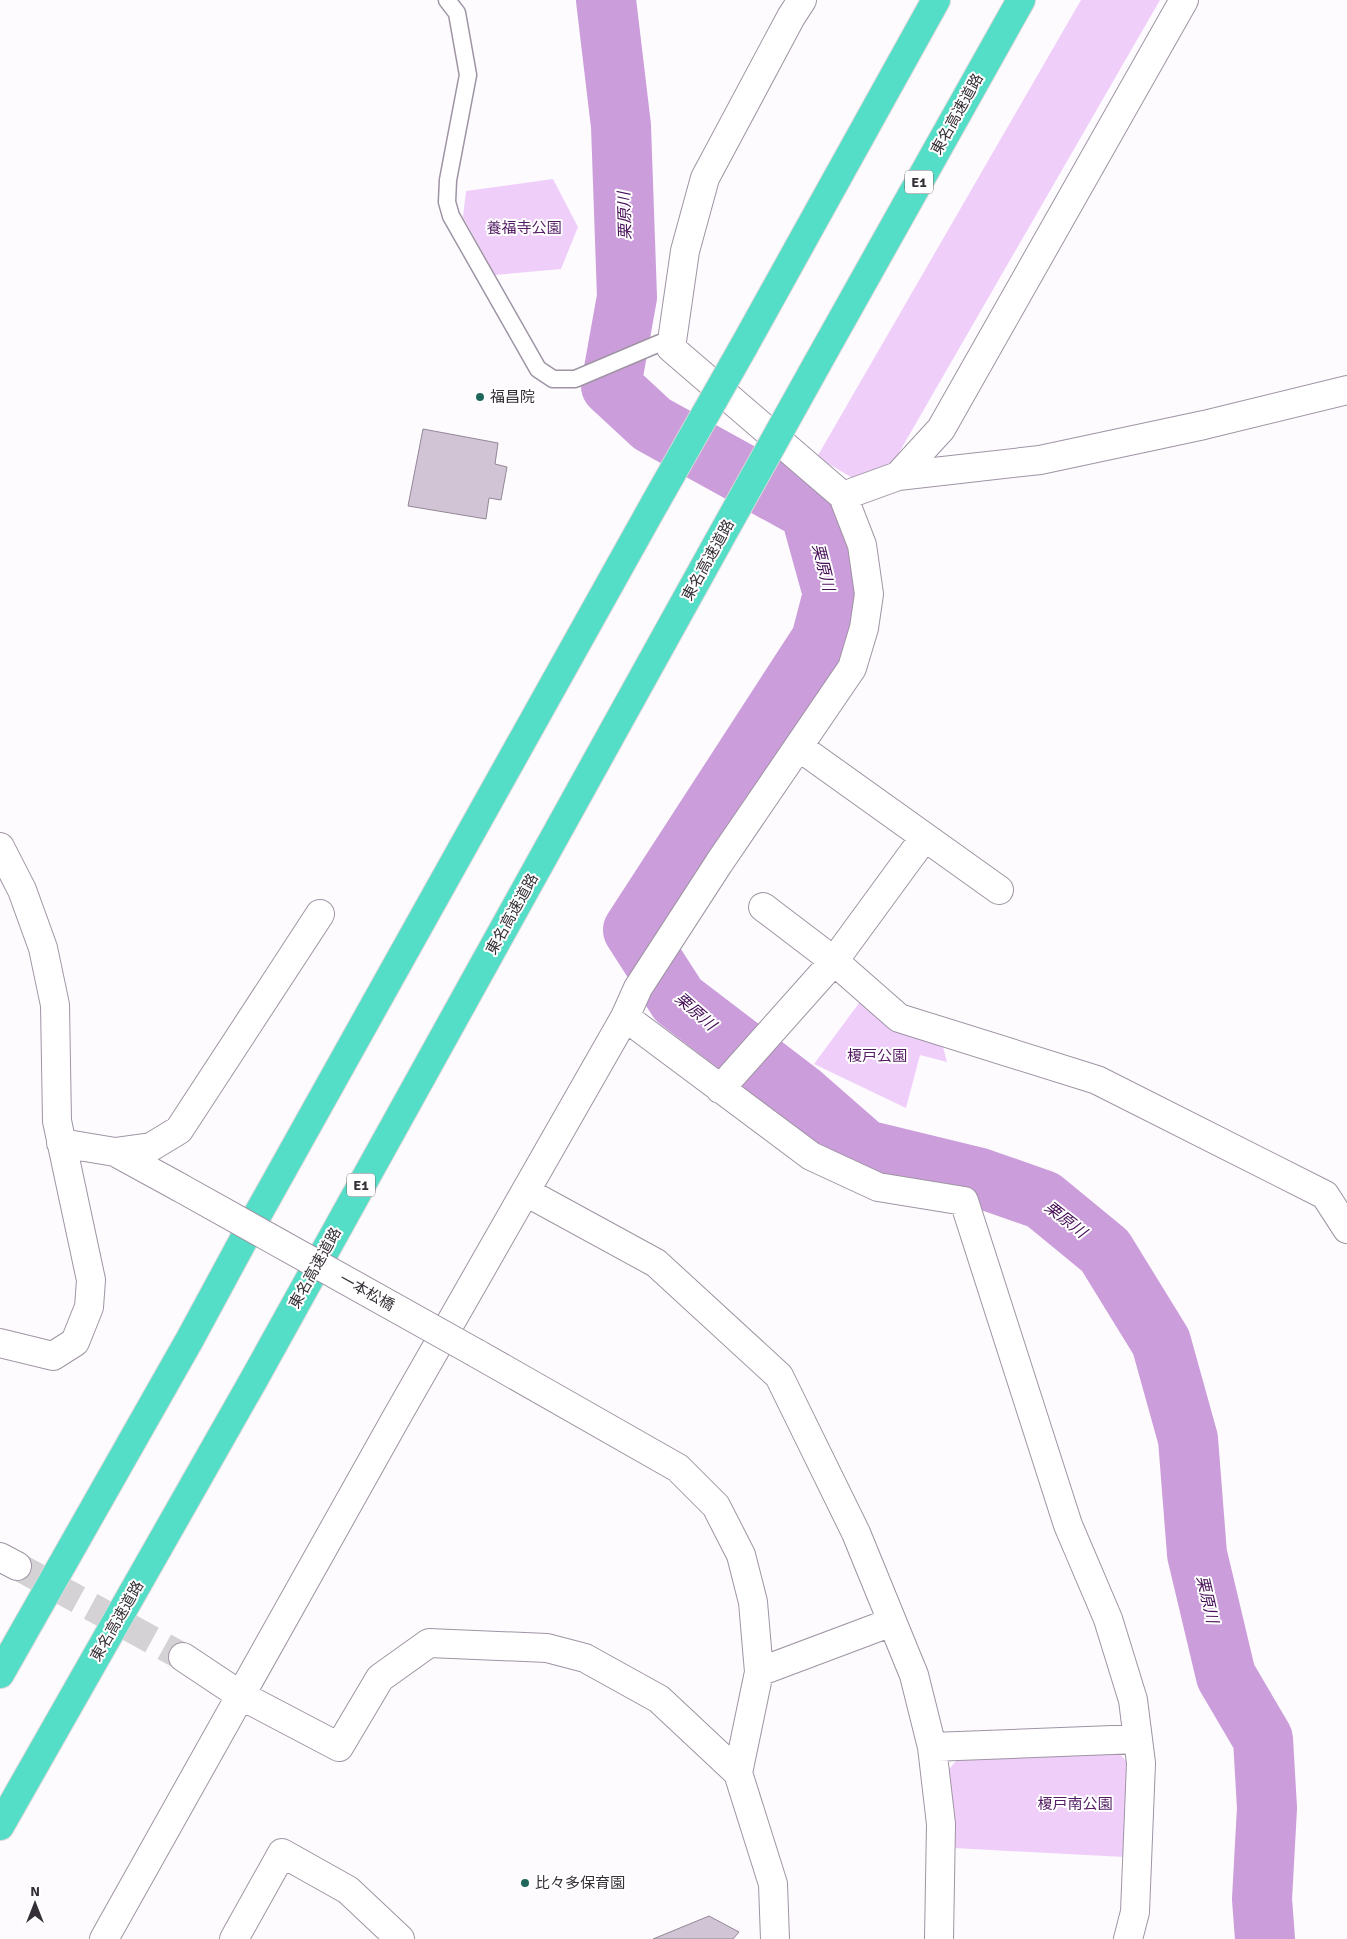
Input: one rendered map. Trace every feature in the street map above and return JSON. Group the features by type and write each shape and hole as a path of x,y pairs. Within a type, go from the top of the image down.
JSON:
{"highway":[{"path":"0,1674 190,1339 255,1219 936,0"},
{"name":"東名高速道路","path":"0,1826 258,1372 1020,0"}],"street":[{"path":"108,1938 240,1695 625,1017 638,988 719,863 852,668 864,628 869,594 862,545 843,496 666,345 685,252 705,178 802,0"},
{"path":"898,476 941,430 1184,0"},
{"path":"843,496 898,476 1040,460 1204,425 1347,390"},
{"path":"799,748 999,890"},
{"path":"727,1081 834,961 924,838"},
{"path":"0,846 22,890 43,948 55,1005 57,1121 91,1280 89,1307 75,1342 53,1356 0,1343"},
{"path":"763,907 834,961 899,1018 1097,1080 1325,1195 1347,1229"},
{"path":"61,1143 115,1152 150,1147 179,1130 320,914"},
{"path":"625,1017 727,1081 811,1156 878,1187 964,1201 1068,1525 1108,1619 1133,1700 1141,1763 1135,1912 1128,1939"},
{"name":"一本松橋","path":"115,1152 678,1468 716,1506 741,1555 753,1602 759,1672 738,1772"},
{"path":"526,1192 656,1263 779,1376 856,1533 914,1675 932,1747 941,1824 939,1939"},
{"path":"759,1672 892,1622"},
{"path":"184,1657 240,1695 339,1747 380,1678 429,1643 547,1648 585,1658 659,1699 738,1772 773,1884 776,1939"},
{"path":"932,1747 1138,1740"},
{"path":"234,1939 282,1853 348,1890 400,1939"}],"lane":[{"path":"447,0 456,13 468,75 448,180 448,202 451,216 538,369 553,379 575,379 588,376 666,345"}],"green space":[{"path":"1081,0 1160,0 889,470 856,480 817,457"},
{"name":"養福寺公園","path":"553,179 578,227 561,269 495,275 463,217 466,191"},
{"name":"榎戸公園","path":"862,999 913,1035 943,1047 947,1062 920,1055 906,1108 814,1064"},
{"name":"榎戸南公園","path":"1118,1752 1127,1762 1124,1857 954,1848 949,1769 958,1759"}],"building":[{"path":"423,429 498,443 495,464 507,467 501,500 489,498 486,519 408,506"},
{"path":"709,1916 739,1932 733,1939 653,1939"}],"waterway":[{"name":"栗原川","path":"606,0 621,126 627,297 611,386 652,424 810,511 833,594 821,640 633,930 678,1000 801,1094 865,1150 980,1178 1043,1200 1105,1251 1161,1342 1188,1439 1197,1554 1226,1676 1263,1739 1267,1808 1262,1899 1265,1939"}],"tunnel":[{"path":"17,1566 183,1657"}],"place":[{"name":"福昌院","path":"480,397"},
{"name":"比々多保育園","path":"525,1883"}]}
